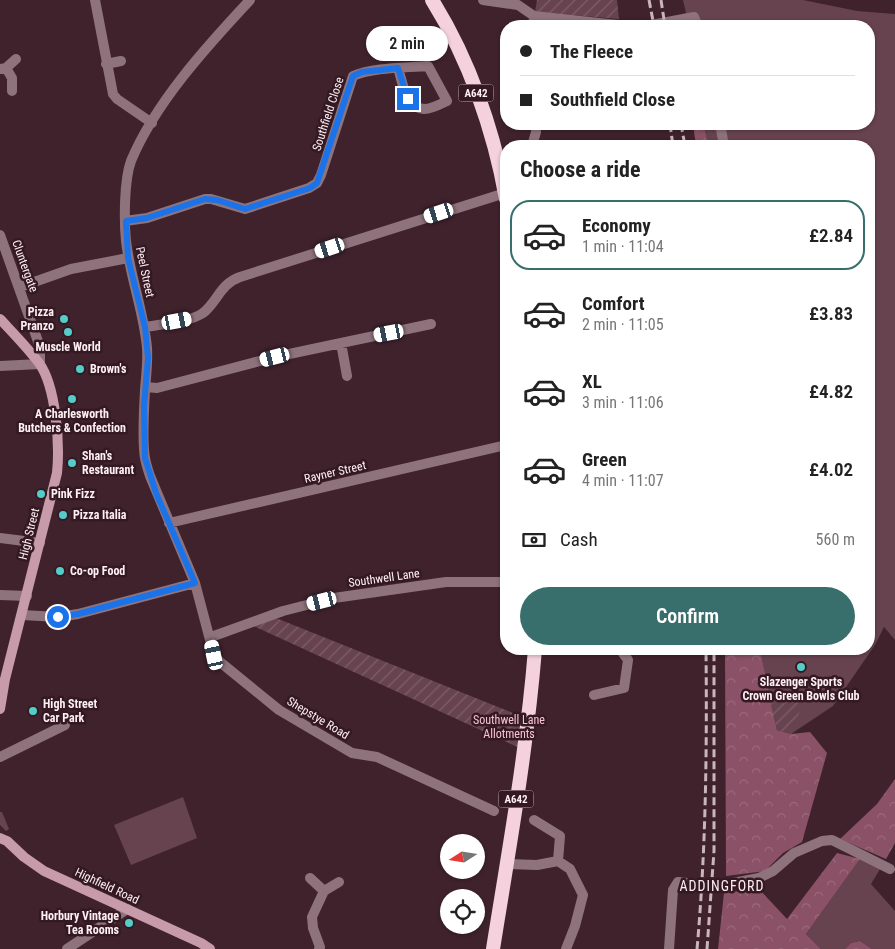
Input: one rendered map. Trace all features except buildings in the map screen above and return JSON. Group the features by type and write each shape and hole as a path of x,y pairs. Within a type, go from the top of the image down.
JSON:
{"highway":[{"name":"A642","path":"432,0 468,67 496,150 500,168"},
{"name":"A642","path":"493,949 530,706 534,655"}],"main road":[{"path":"0,319 40,364"},
{"name":"High Street","path":"0,709 5,679 57,473 58,448 50,391 40,364"},
{"name":"Highfield Road","path":"0,838 8,841 24,857 44,871 127,909 201,947"}],"street":[{"path":"95,0 113,94 117,99 152,123"},
{"name":"Peel Street","path":"210,638 195,583 153,485 145,458 148,358 145,327 128,258 125,197 130,163 152,123 182,78 250,0"},
{"path":"483,0 518,5 533,20"},
{"path":"685,20 694,17 695,20"},
{"path":"12,91 12,78 3,68 16,59"},
{"path":"106,64 121,61"},
{"name":"Southfield Close","path":"126,221 147,218 205,199 217,200 245,209 310,188 317,183 321,175 353,76 362,72 398,68 428,66 447,101 424,109 413,105 408,99 398,68"},
{"path":"145,327 193,318 203,313 227,283 240,277 500,198"},
{"name":"Cluntergate","path":"0,235 40,347 40,364"},
{"path":"20,287 71,269 128,258"},
{"path":"146,387 157,388 217,368 341,343 424,323"},
{"path":"341,343 347,376"},
{"path":"0,366 40,364"},
{"name":"Rayner Street","path":"170,523 500,446"},
{"path":"0,538 40,543"},
{"name":"Southwell Lane","path":"210,638 283,611 334,598 446,582 500,582"},
{"path":"22,615 58,617 78,614 195,583"},
{"path":"4,595 27,596"},
{"name":"Shepstye Road","path":"210,638 214,655 220,662 279,710 352,753 377,758 494,811"},
{"path":"594,695 624,688 628,660 624,655"},
{"path":"0,757 65,725"},
{"path":"534,820 560,836 558,861"},
{"path":"669,949 673,890 678,882 724,887 733,883 745,882 767,875 794,853 822,841 832,840 890,869"},
{"path":"506,864 537,865 558,861 570,869 582,895 575,926 566,949"},
{"path":"310,878 324,891"},
{"path":"321,948 313,928 312,917 324,891 338,882"},
{"path":"68,949 127,909"}],"green space":[{"path":"537,0 617,0 619,19 535,12"},
{"path":"683,0 803,0 857,11 895,14 895,640 884,627 875,645 875,140 707,140 705,130 875,130 875,20 685,20 684,14 686,13"},
{"path":"694,130 705,130 707,140 695,140"},
{"name":"Southwell Lane Allotments","path":"271,616 528,719 524,750 249,624"},
{"path":"725,655 761,655 777,730 791,734 810,732 827,753 802,842 783,853 765,871 726,876"},
{"path":"761,655 868,655 833,706 791,734 777,730"},
{"path":"768,693 806,695 791,734 777,730"},
{"path":"895,779 895,843 886,859 840,839 877,804"},
{"path":"183,797 197,838 131,865 114,825"},
{"path":"0,812 2,812 9,829 6,831 0,825"},
{"path":"837,853 860,859 806,934 821,949 718,949 724,893 759,889 787,919"},
{"path":"860,859 880,869 871,884 895,911 895,949 872,949 860,941 851,943 845,949 821,949 806,934"},
{"path":"860,941 872,949 845,949 851,943"}],"railway":[{"path":"649,0 653,20"},
{"path":"661,0 664,20"},
{"path":"671,130 672,140"},
{"path":"682,130 684,140"},
{"path":"697,949 705,799 706,655"},
{"path":"707,949 714,851 714,655"}],"place":[{"name":"Pizza Pranzo","path":"64,319"},
{"name":"Muscle World","path":"68,332"},
{"name":"Brown's","path":"80,369"},
{"name":"A Charlesworth Butchers & Confection","path":"72,399"},
{"name":"Shan's Restaurant","path":"72,463"},
{"name":"Pink Fizz","path":"41,494"},
{"name":"Pizza Italia","path":"63,515"},
{"name":"Co-op Food","path":"60,571"},
{"name":"Slazenger Sports Crown Green Bowls Club","path":"801,667"},
{"name":"High Street Car Park","path":"33,711"},
{"name":"Horbury Vintage Tea Rooms","path":"129,923"}],"district":[{"name":"ADDINGFORD","path":"722,886"}],"route":[{"path":"58,617 78,614 195,583 156,493 145,458 144,406 148,358 145,327 128,258 125,238 126,221 147,218 205,199 217,200 245,209 251,208 310,188 317,183 321,175 353,76 362,72 398,68 408,99"}]}
